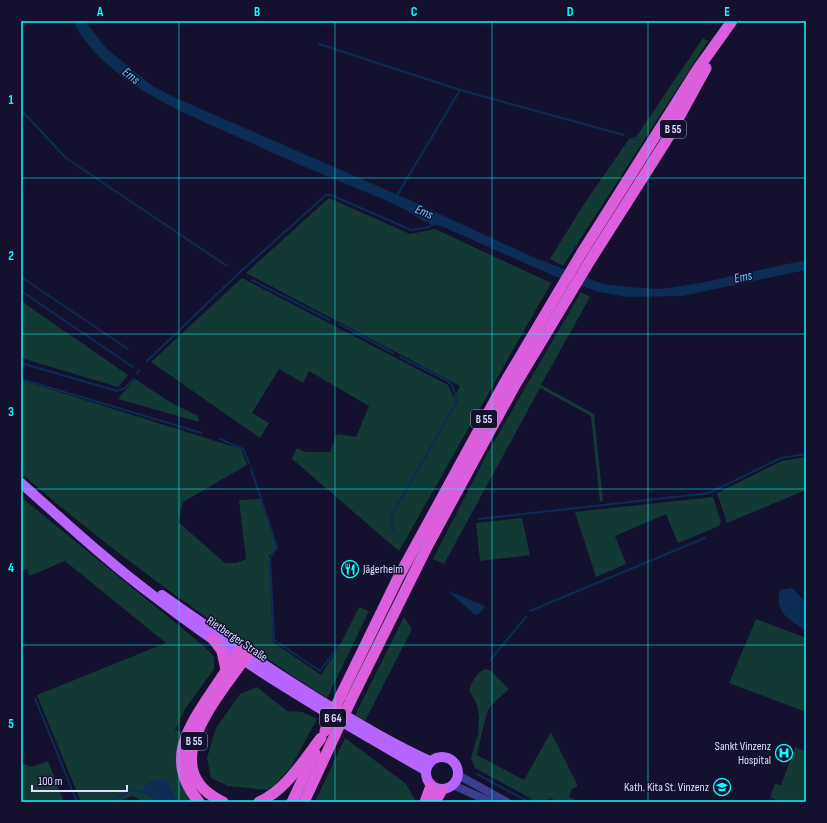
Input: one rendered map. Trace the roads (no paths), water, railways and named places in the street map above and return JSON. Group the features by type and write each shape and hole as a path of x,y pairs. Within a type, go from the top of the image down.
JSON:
{"highway":[{"name":"B 55","path":"346,698 375,624 514,387 558,302 697,70 732,21"},
{"name":"B 55","path":"292,802 346,698 385,629 424,542"},
{"name":"B 64","path":"213,639 222,651 226,670"},
{"name":"B 55","path":"223,802 207,792 200,784 193,766 192,749 203,719 242,655"},
{"path":"199,802 189,789 183,773 181,761 183,745 191,723 226,670 242,655"},
{"name":"B 55","path":"259,802 285,784 327,735"},
{"name":"B 55","path":"304,802 327,735"},
{"path":"425,802 431,786"},
{"path":"435,802 442,790"}],"main road":[{"name":"Rietberger Straße","path":"21,483 122,572 155,598 213,639 242,655"},
{"name":"Rietberger Straße","path":"50,508 242,655 334,718 428,766"},
{"path":"440,757 450,759 457,767 458,775 453,785 442,790 431,786 427,782 428,766 440,757"}],"street":[{"path":"458,775 507,802"},
{"path":"453,785 491,802"}],"water":[{"name":"Ems","path":"73,21 85,21 106,48 151,85 176,98 405,198 533,257 603,284 661,289 700,283 806,260 806,270 682,296 628,297 599,292 552,275 441,226 432,226 427,221 425,222 397,205 318,173 168,105 145,92 103,61 86,42"},
{"path":"793,588 806,603 806,631 784,615 779,604 780,590"},
{"path":"448,591 485,607 480,613 475,615"},
{"path":"163,778 166,779 177,802 158,802 142,793 144,787 153,781"}],"waterway":[{"path":"319,44 460,90 624,135"},
{"path":"396,197 460,90"},
{"path":"21,110 66,158 227,266"},
{"path":"632,138 638,140"},
{"name":"Ems","path":"147,361 239,273 326,195 331,195 411,230 429,227 432,224"},
{"path":"21,277 128,349"},
{"path":"252,280 330,320"},
{"path":"21,291 133,367"},
{"path":"339,324 393,353"},
{"path":"393,530 391,516 457,402 453,387 448,381 400,357"},
{"path":"21,363 117,391 125,388 134,379"},
{"path":"21,379 202,433"},
{"path":"220,439 243,449 249,463"},
{"path":"479,519 709,493 781,458 806,454"},
{"path":"251,469 277,547 270,558 274,640 320,671 338,647"},
{"path":"530,611 705,538"},
{"path":"491,659 526,617"},
{"path":"35,698 77,802"},
{"path":"477,774 529,802"},
{"path":"108,802 132,790 143,792"}],"place":[{"name":"Jägerheim","path":"350,569"},
{"name":"Sankt Vinzenz Hospital","path":"784,753"},
{"name":"Kath. Kita St. Vinzenz","path":"722,787"}]}
